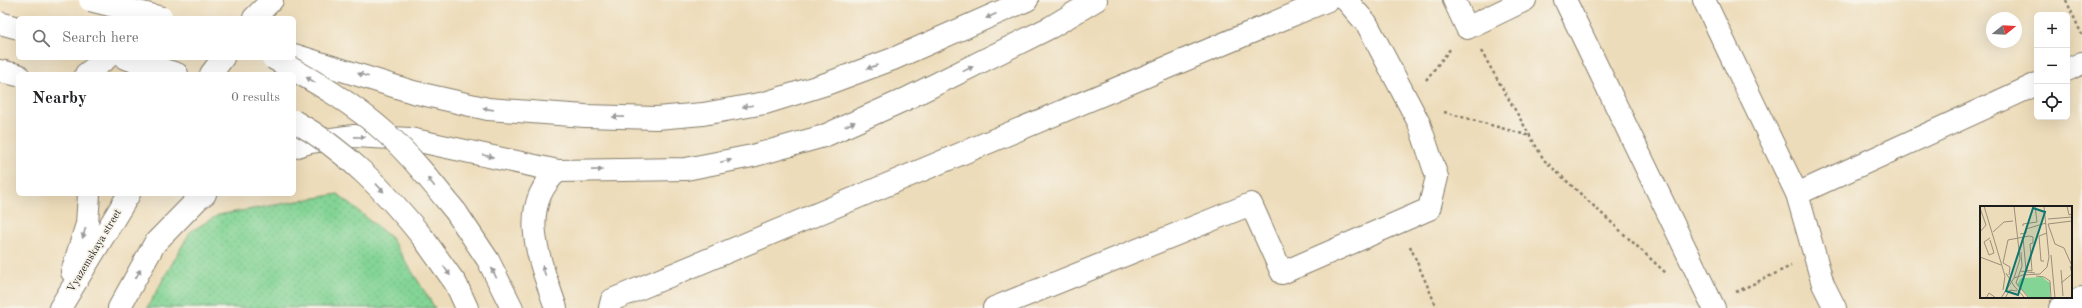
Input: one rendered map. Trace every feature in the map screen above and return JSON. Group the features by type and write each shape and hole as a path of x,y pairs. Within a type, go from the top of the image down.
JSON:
{"street":[{"path":"90,0 154,16"},
{"path":"124,0 124,16"},
{"path":"256,16 272,0"},
{"path":"296,56 414,92 488,109 585,116 657,118 702,114 765,103 819,86 893,59 1027,0"},
{"path":"296,147 310,142 354,136 410,139 558,171 686,169 752,156 824,136 906,99 1051,27 1096,0"},
{"path":"610,308 612,300 1328,0"},
{"path":"994,308 1250,204 1282,273 1430,209 1437,177 1419,123 1367,24 1346,0"},
{"path":"1454,0 1467,28 1525,0"},
{"path":"1565,0 1713,306"},
{"path":"1704,0 1797,194 1823,284 1835,308"},
{"path":"0,23 16,27"},
{"path":"89,72 104,60"},
{"path":"132,60 170,72"},
{"path":"212,72 222,60"},
{"path":"276,60 346,101 387,134 423,172 456,212 488,260 512,308"},
{"path":"2070,69 2082,63"},
{"path":"0,71 16,75"},
{"path":"1797,194 2034,85"},
{"path":"296,122 311,130 368,175 403,212 456,284 467,308"},
{"path":"556,308 536,245 534,211 539,194 548,180 558,171"},
{"path":"61,306 87,224 89,196"},
{"name":"Vyazemskaya street","path":"61,306 128,196"},
{"path":"119,308 155,243 202,196"},
{"path":"2060,308 2082,298"}],"path":[{"path":"2066,0 2082,35"},
{"path":"1530,136 1408,101 1467,28 1530,136 1544,160 1669,276"},
{"path":"1400,222 1437,308"},
{"path":"1713,306 1814,254"}],"green space":[{"path":"338,194 391,238 435,308 147,308 190,232 218,215"}]}
